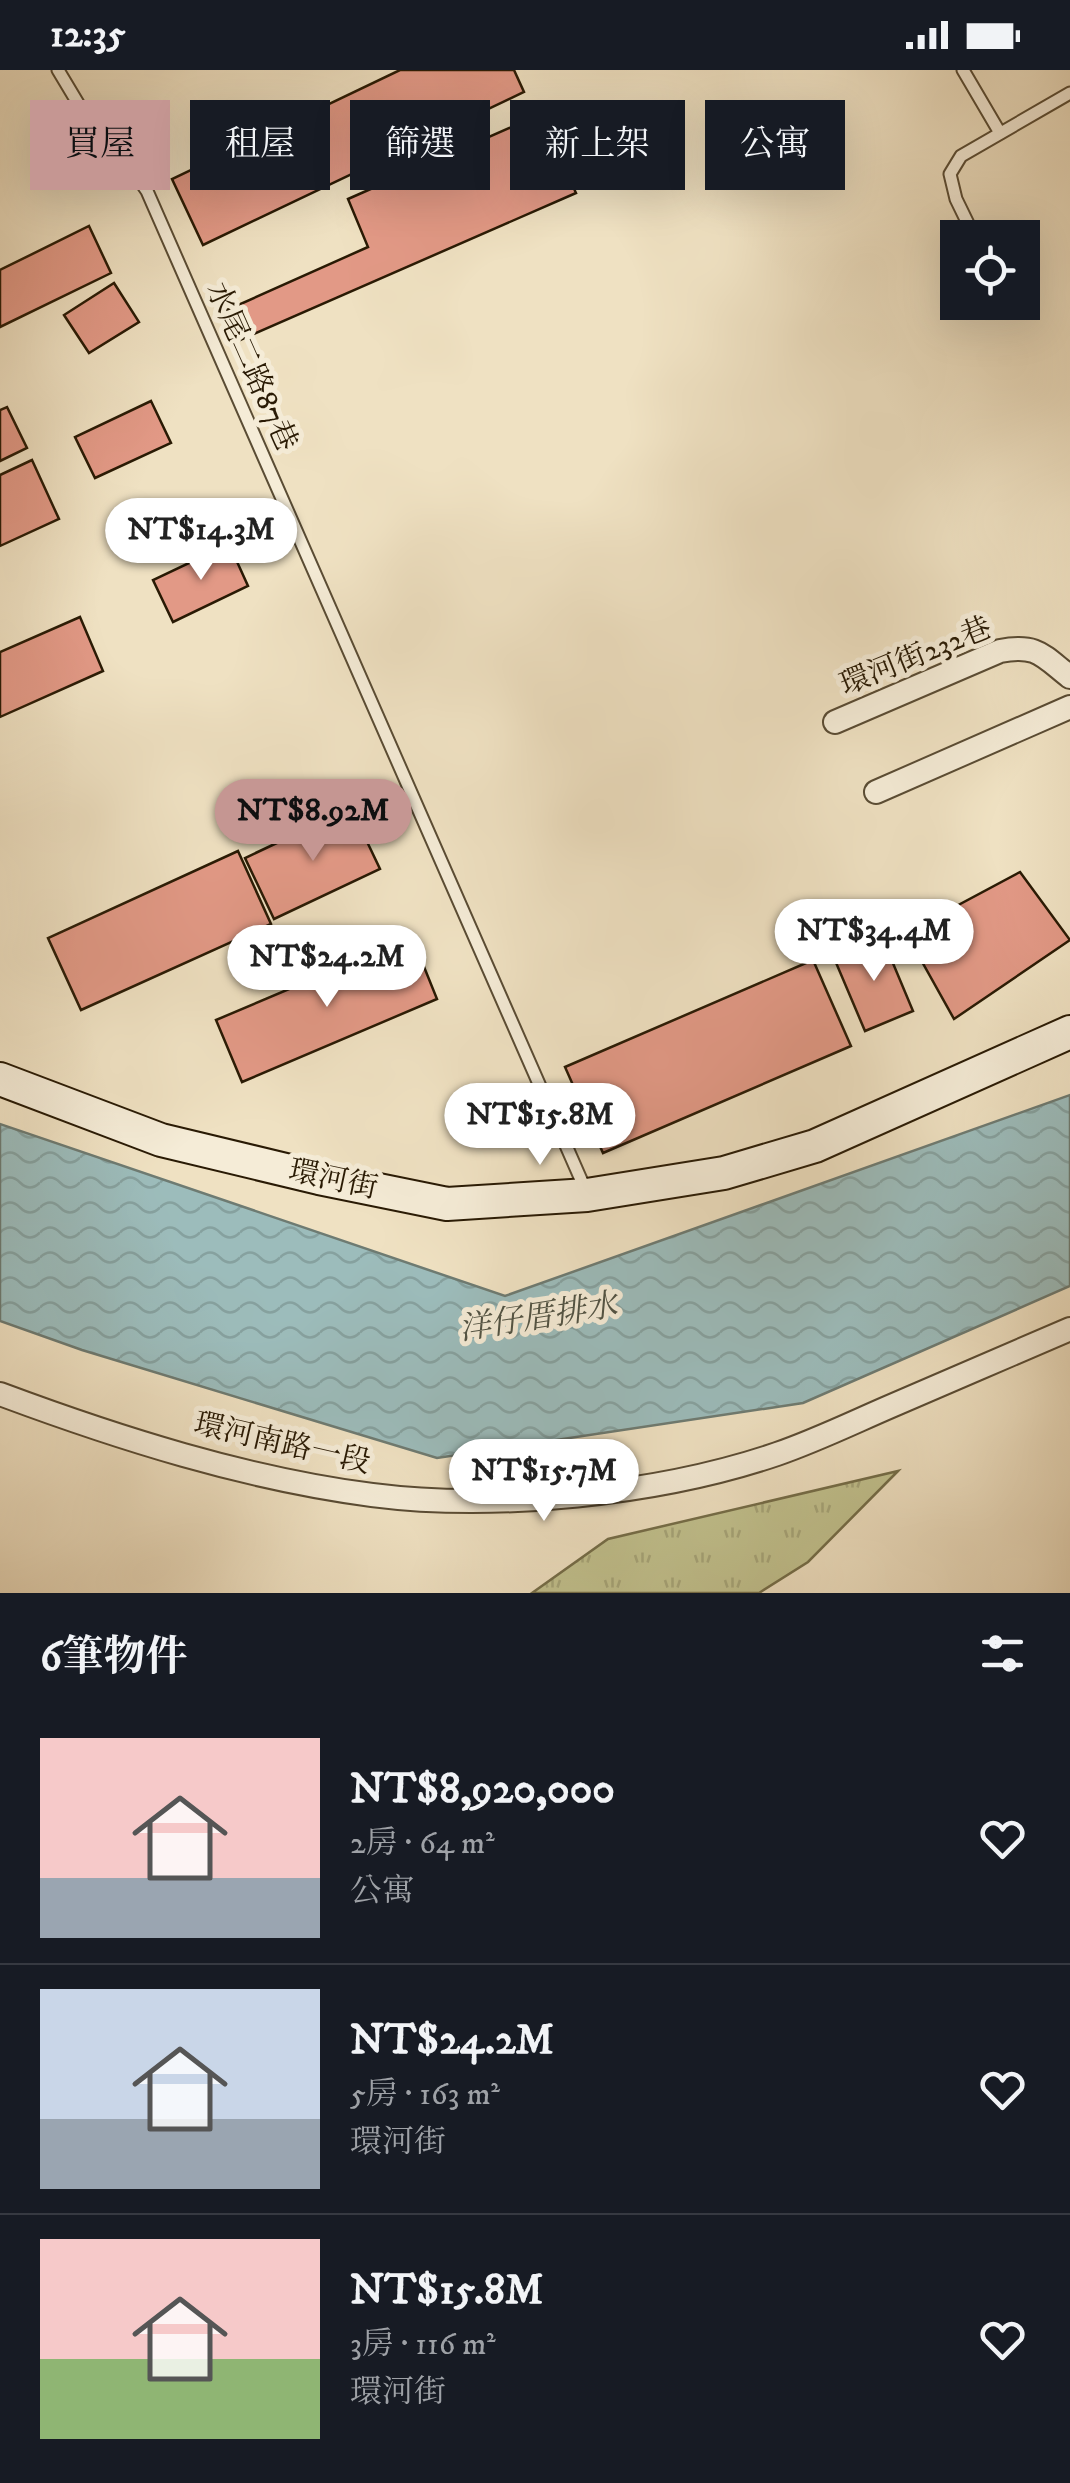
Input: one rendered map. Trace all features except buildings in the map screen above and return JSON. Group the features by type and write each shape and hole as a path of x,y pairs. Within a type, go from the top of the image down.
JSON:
{"street":[{"name":"環河街232巷","path":"835,722 1012,648 1024,646 1038,652 1070,677"},
{"path":"876,792 1070,707"},
{"name":"環河街","path":"0,1078 160,1140 447,1204 588,1195 724,1173 815,1146 1070,1032"},
{"name":"環河南路一段","path":"0,1394 94,1429 283,1478 373,1496 541,1498 670,1483 777,1454 1070,1329"}],"lane":[{"name":"水尾二路87巷","path":"58,70 92,125 126,161 147,191 588,1195"},
{"path":"963,70 1000,133"},
{"path":"966,220 950,174 961,156 1070,93"}],"green space":[{"path":"898,1471 808,1562 759,1593 532,1593 608,1539"}],"water":[{"name":"洋仔厝排水","path":"1070,1095 1070,1286 803,1403 437,1458 82,1350 0,1321 0,1124 505,1296"}]}
